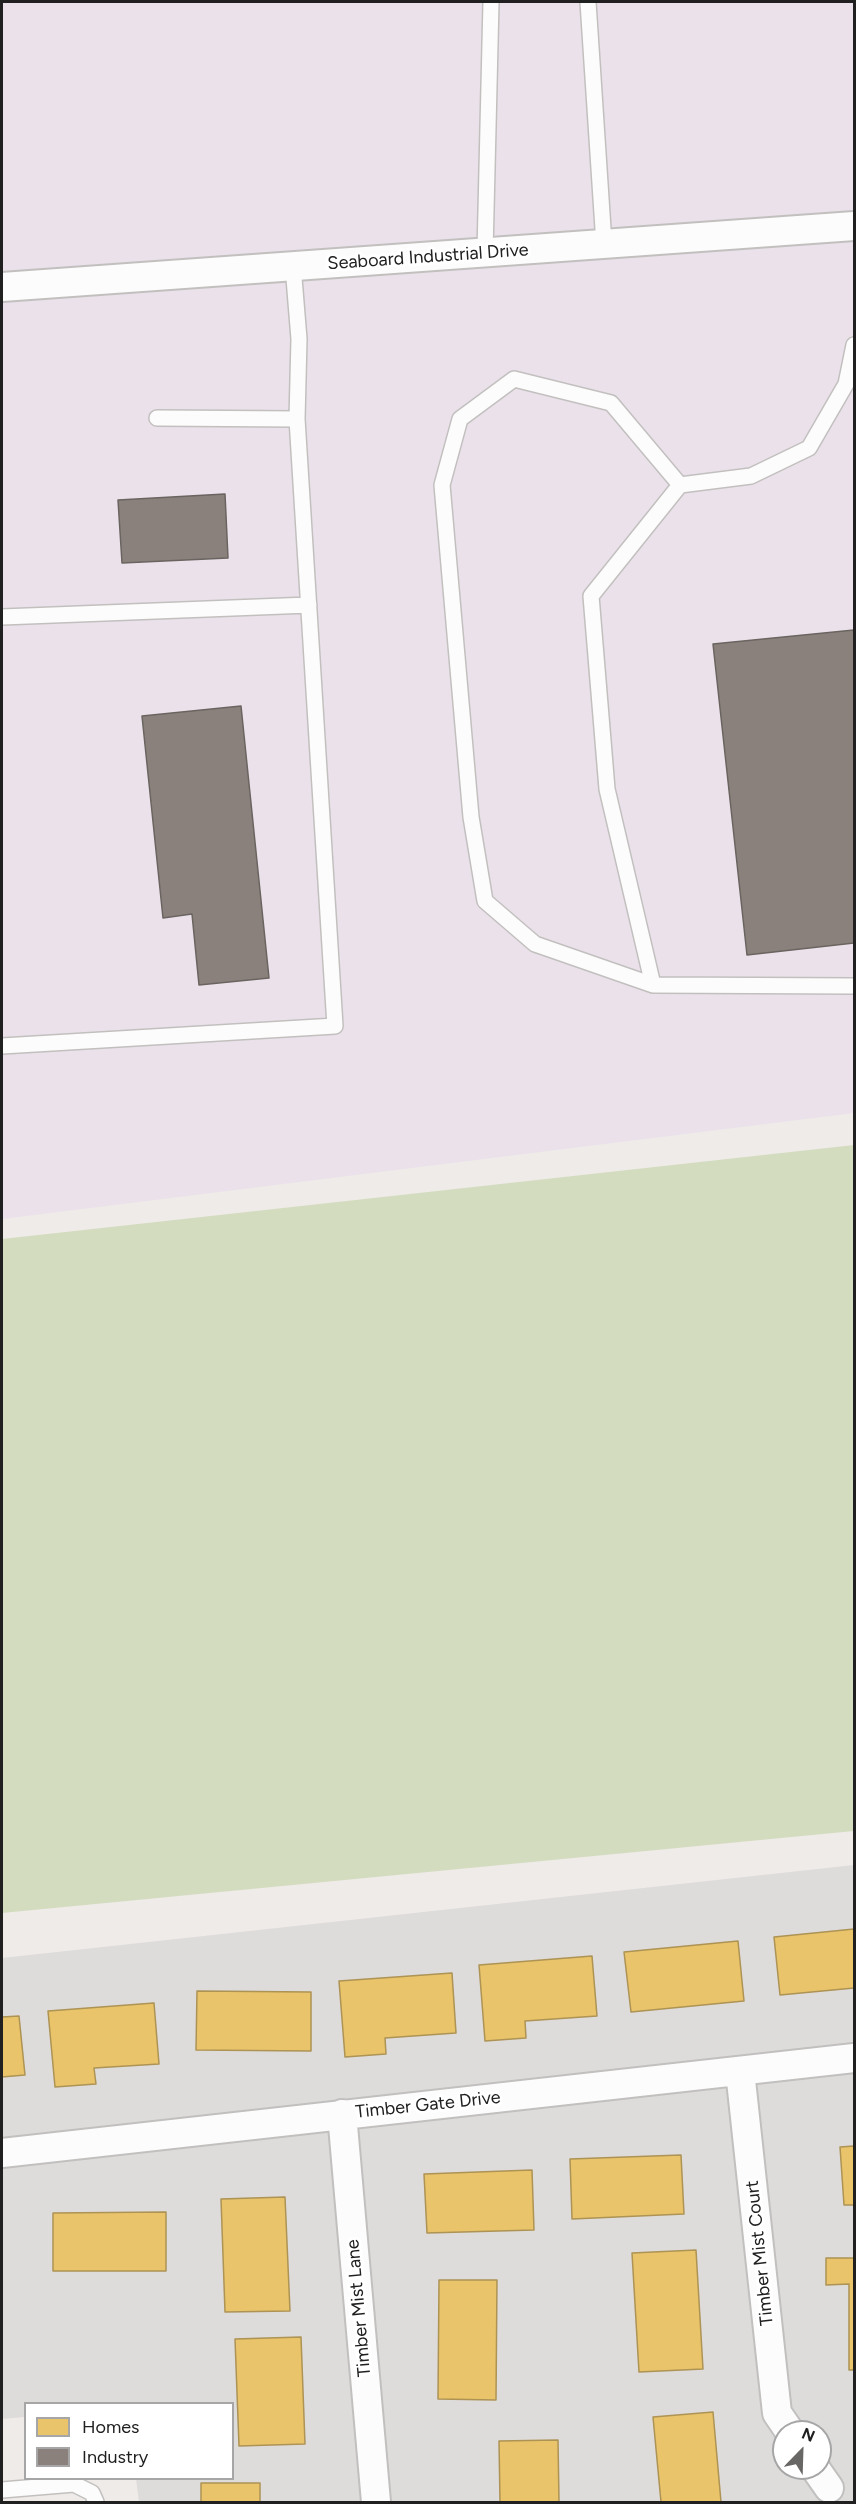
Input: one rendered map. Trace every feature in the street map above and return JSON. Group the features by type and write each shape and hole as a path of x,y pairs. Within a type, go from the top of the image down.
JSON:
{"street":[{"name":"Seaboard Industrial Drive","path":"2,287 855,226"},
{"name":"Timber Gate Drive","path":"2,2153 855,2058"},
{"name":"Timber Mist Court","path":"740,2071 777,2413 782,2420"},
{"name":"Timber Mist Lane","path":"342,2114 376,2502"}],"lane":[{"path":"485,252 491,2"},
{"path":"588,2 604,244"},
{"path":"2,1046 335,1026 297,419 299,339 293,266"},
{"path":"653,985 607,789 591,596 680,485 751,476 809,448 846,384 855,345"},
{"path":"680,485 610,403 514,379 460,419 442,484 471,818 485,901 535,944 653,985 855,986"},
{"path":"157,418 297,419"},
{"path":"2,617 309,605"},
{"path":"2,2490 74,2484 92,2493 96,2502"}],"shaded area":[{"path":"2,2 854,2 854,1113 2,1219"},
{"path":"854,1865 854,2502 139,2502 136,2480 234,2480 234,2402 24,2402 24,2417 2,2419 2,1958"}],"green space":[{"path":"854,1145 854,1831 2,1913 2,1239"}],"building: Homes":[{"path":"854,1929 854,1988 780,1995 774,1937"},
{"path":"738,1941 744,2001 631,2012 624,1952"},
{"path":"592,1956 597,2016 525,2021 526,2038 485,2041 479,1965"},
{"path":"452,1973 456,2033 385,2038 386,2054 345,2057 339,1981"},
{"path":"197,1991 311,1992 311,2051 196,2050"},
{"path":"154,2003 159,2064 94,2068 96,2084 55,2087 48,2011"},
{"path":"19,2016 25,2075 2,2077 2,2017"},
{"path":"854,2146 854,2205 844,2205 840,2147"},
{"path":"681,2155 684,2214 572,2219 570,2159"},
{"path":"532,2170 534,2230 427,2233 424,2174"},
{"path":"285,2197 290,2311 225,2312 221,2199"},
{"path":"166,2212 166,2271 53,2271 53,2213"},
{"path":"696,2250 703,2369 639,2372 632,2253"},
{"path":"826,2258 854,2258 854,2370 849,2370 849,2284 826,2285"},
{"path":"439,2280 497,2280 496,2400 438,2399"},
{"path":"301,2337 305,2444 239,2446 235,2339"},
{"path":"713,2412 721,2502 661,2502 653,2417"},
{"path":"558,2440 559,2502 500,2502 499,2441"},
{"path":"201,2483 260,2483 260,2502 201,2502"}],"building: Industry":[{"path":"225,494 228,558 122,563 118,500"},
{"path":"854,630 854,943 747,955 713,644"},
{"path":"241,706 269,978 199,985 192,914 163,918 142,716"}]}
